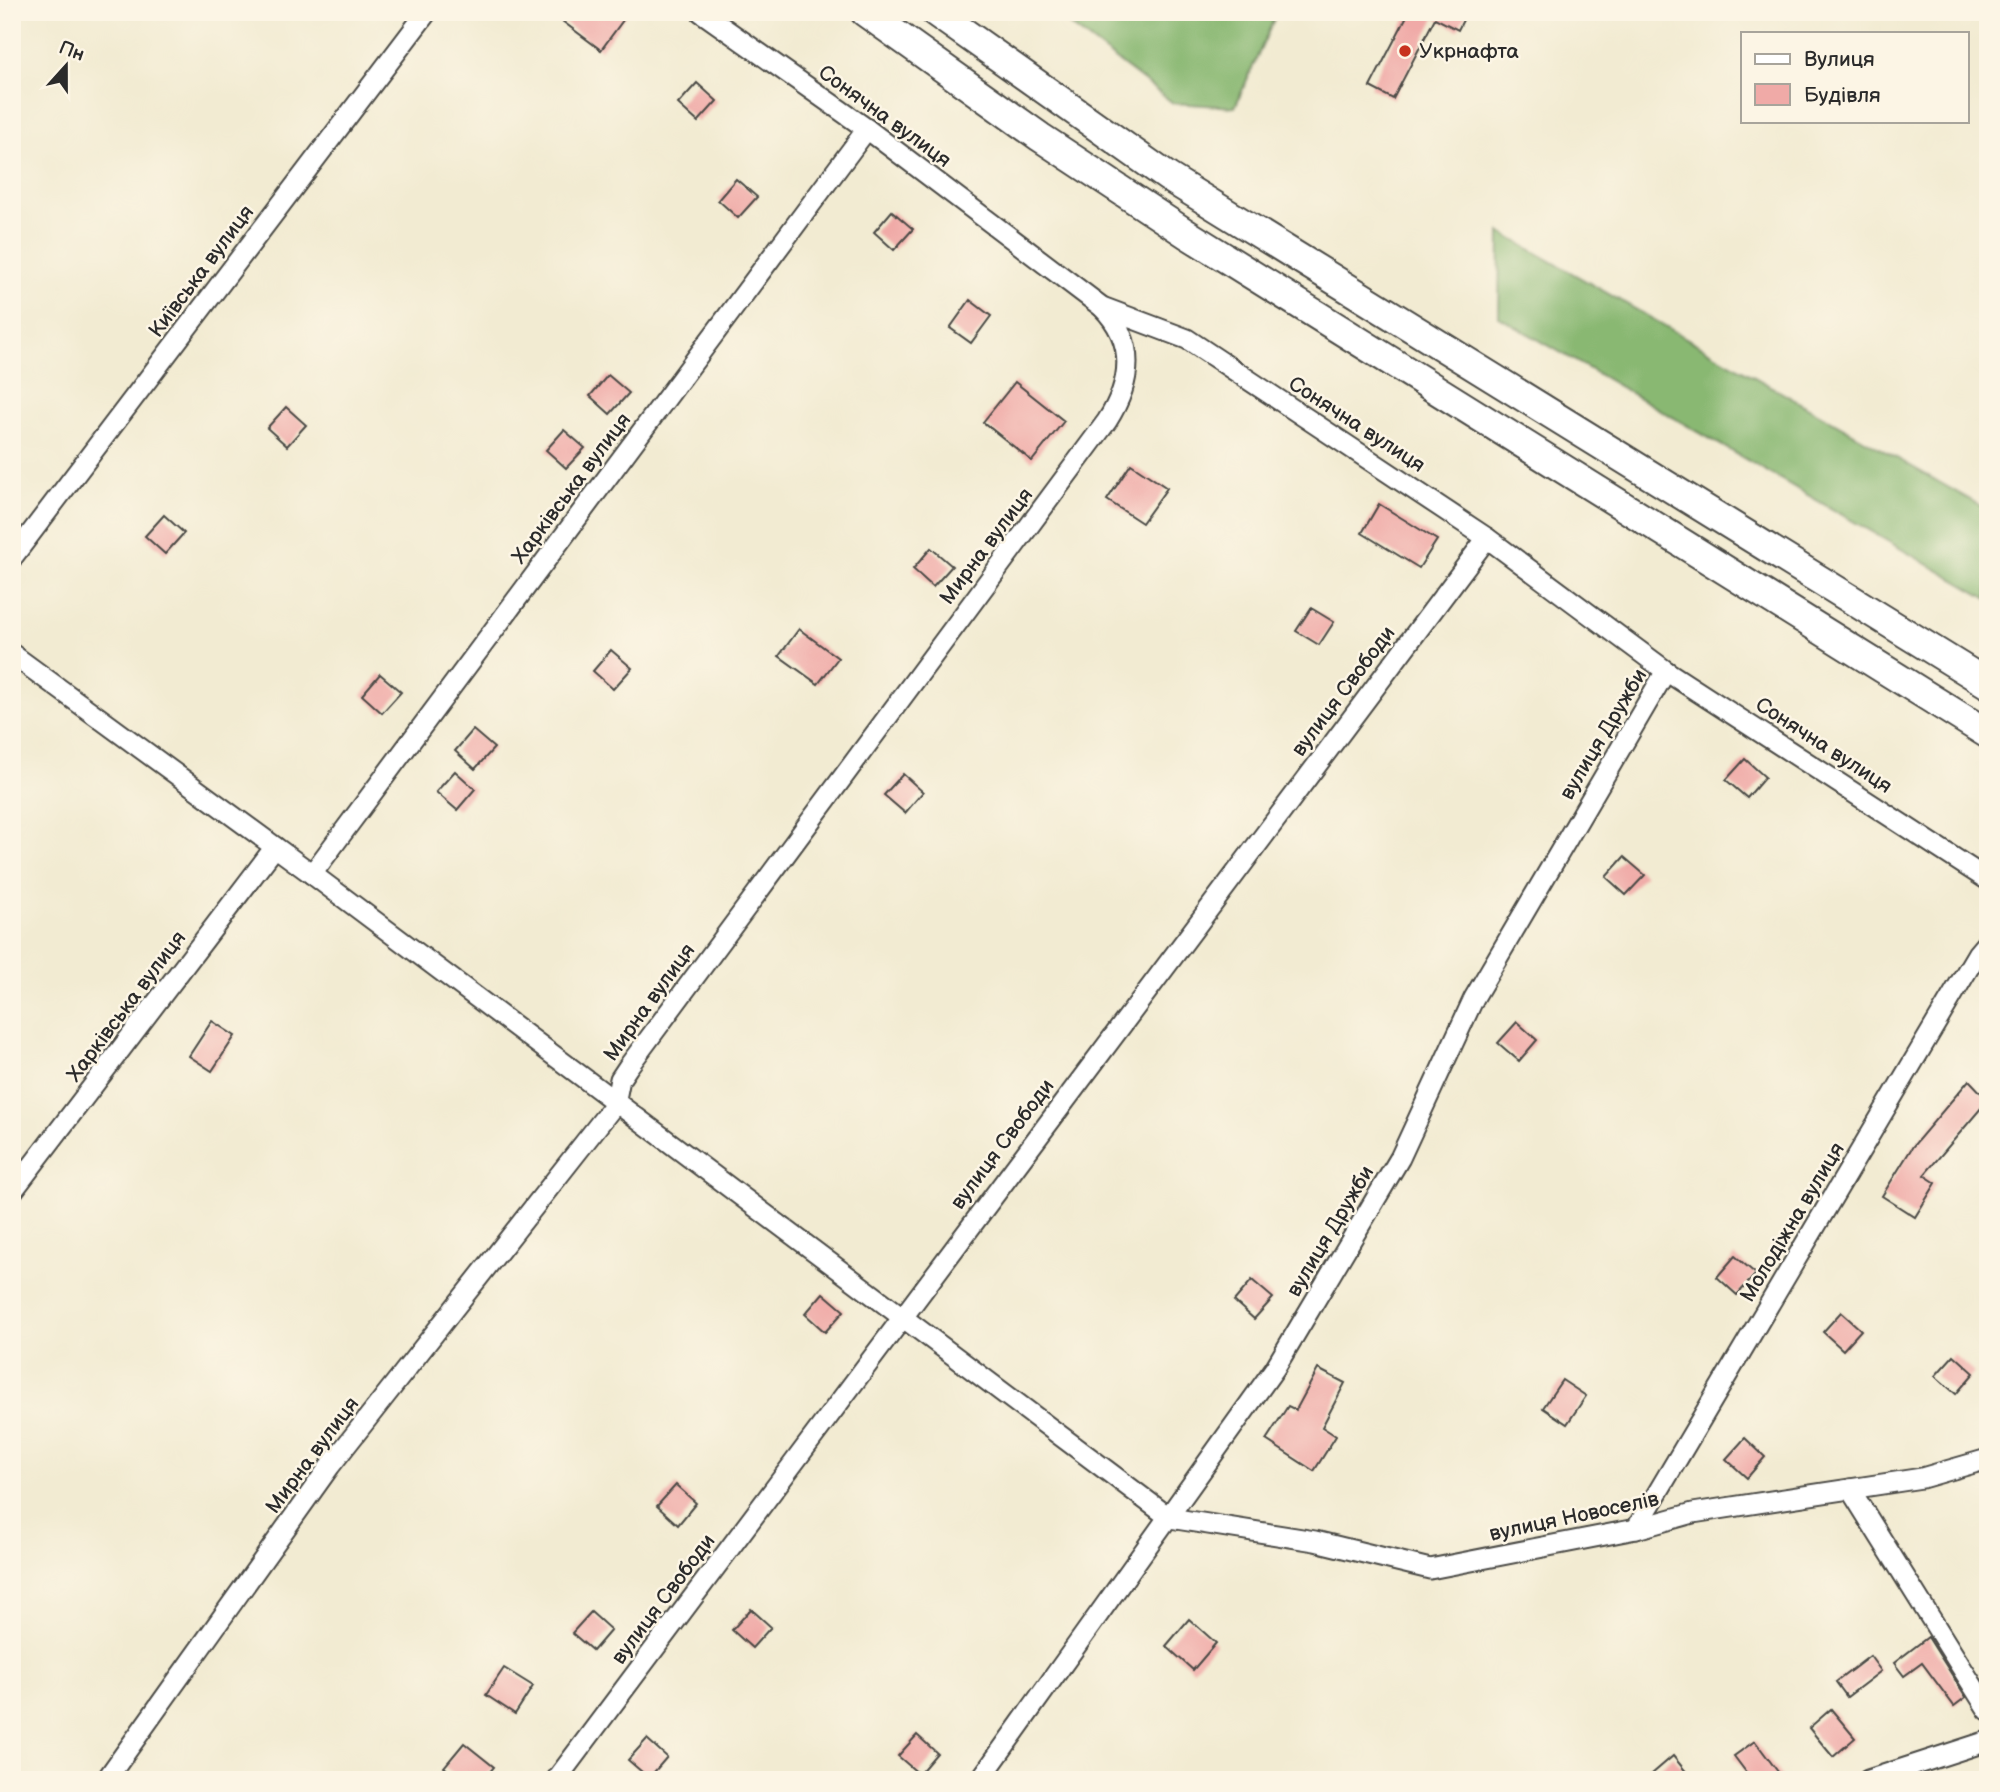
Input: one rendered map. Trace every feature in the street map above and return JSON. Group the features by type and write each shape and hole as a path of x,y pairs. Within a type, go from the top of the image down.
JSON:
{"highway":[{"path":"865,12 1040,137 1187,234 1988,734"},
{"path":"935,12 1168,177 1988,684"}],"street":[{"name":"Київська вулиця","path":"12,558 427,12"},
{"name":"Сонячна вулиця","path":"701,12 867,129 1102,307 1187,339 1487,538 1666,671 1988,880"},
{"name":"Харківська вулиця","path":"312,874 867,129"},
{"name":"Мирна вулиця","path":"106,1780 330,1466 615,1104 620,1079 628,1067 1116,407 1127,382 1128,354 1119,328 1102,307"},
{"name":"вулиця Свободи","path":"556,1780 1487,538"},
{"path":"12,653 312,874 1170,1518"},
{"name":"вулиця Дружби","path":"980,1780 1275,1368 1400,1158 1474,998 1666,671"},
{"name":"Харківська вулиця","path":"12,1192 275,847"},
{"name":"Молодіжна вулиця","path":"1636,1529 1977,954 1988,941"},
{"name":"вулиця Новоселів","path":"1170,1518 1315,1541 1430,1569 1636,1529 1693,1513 1922,1478 1988,1459"},
{"path":"1850,1489 1988,1710"},
{"path":"1868,1780 1988,1741"}],"green space":[{"path":"1053,12 1266,12 1274,19 1235,107 1173,103"},
{"path":"1500,232 1988,510 1988,599 1499,317"}],"building":[{"path":"550,12 629,12 601,50"},
{"path":"1409,12 1467,12 1458,30 1435,18 1393,99 1370,87"},
{"path":"697,83 717,101 698,122 678,104"},
{"path":"736,179 757,197 738,218 718,200"},
{"path":"892,211 913,229 894,250 874,232"},
{"path":"970,300 991,316 971,343 950,328"},
{"path":"608,375 629,393 610,414 590,396"},
{"path":"1015,382 1064,421 1032,461 983,422"},
{"path":"286,407 306,425 287,446 267,428"},
{"path":"564,430 585,448 566,468 546,450"},
{"path":"1131,464 1167,488 1142,523 1107,500"},
{"path":"1379,504 1437,540 1419,568 1362,533"},
{"path":"164,515 184,533 165,554 145,536"},
{"path":"931,548 952,566 933,587 913,569"},
{"path":"1311,608 1334,622 1319,645 1296,631"},
{"path":"799,629 838,658 818,684 779,656"},
{"path":"611,650 632,668 613,689 593,671"},
{"path":"380,674 401,692 382,713 362,695"},
{"path":"473,730 494,748 475,769 455,751"},
{"path":"1745,759 1765,777 1747,798 1726,780"},
{"path":"455,771 475,789 457,810 436,792"},
{"path":"903,774 923,792 905,813 884,795"},
{"path":"1624,857 1645,875 1626,895 1606,877"},
{"path":"212,1021 235,1036 212,1071 189,1056"},
{"path":"1517,1022 1537,1040 1519,1061 1498,1043"},
{"path":"1969,1080 1988,1100 1924,1175 1936,1183 1915,1217 1882,1196 1913,1146"},
{"path":"1735,1256 1756,1274 1737,1295 1717,1277"},
{"path":"1252,1280 1273,1298 1254,1319 1234,1301"},
{"path":"823,1293 844,1311 825,1332 805,1314"},
{"path":"1841,1312 1861,1330 1843,1350 1823,1332"},
{"path":"1954,1355 1974,1373 1956,1394 1935,1376"},
{"path":"1318,1369 1345,1383 1322,1427 1336,1436 1314,1471 1266,1440 1288,1406 1296,1410"},
{"path":"1562,1380 1586,1396 1567,1424 1543,1408"},
{"path":"1745,1438 1765,1457 1747,1478 1726,1459"},
{"path":"676,1485 696,1503 678,1525 657,1506"},
{"path":"751,1609 771,1627 752,1648 732,1630"},
{"path":"591,1612 611,1630 593,1651 572,1633"},
{"path":"1189,1619 1216,1643 1193,1670 1166,1646"},
{"path":"1928,1637 1966,1697 1954,1706 1922,1663 1904,1676 1894,1663"},
{"path":"1870,1656 1881,1671 1847,1697 1836,1682"},
{"path":"504,1668 533,1686 515,1714 486,1695"},
{"path":"1831,1709 1855,1738 1833,1757 1809,1728"},
{"path":"917,1735 937,1753 919,1774 898,1756"},
{"path":"647,1739 667,1757 649,1778 628,1760"},
{"path":"1755,1741 1784,1780 1752,1780 1734,1756"},
{"path":"464,1743 494,1767 483,1780 460,1780 444,1767"},
{"path":"1673,1756 1693,1780 1645,1780"}],"place":[{"name":"Укрнафта","path":"1405,51"}]}
